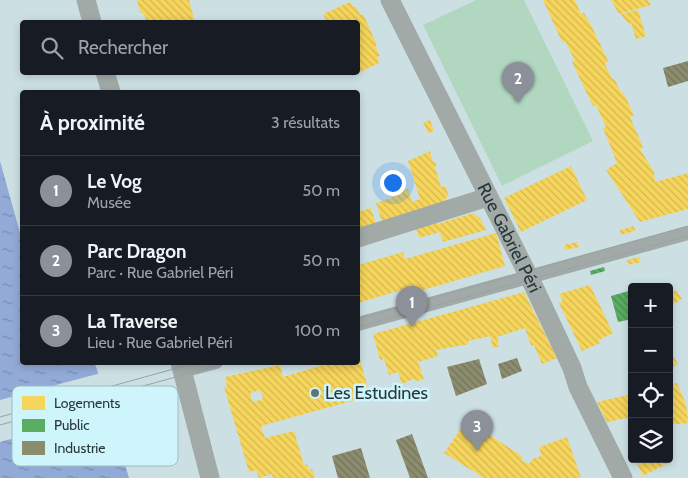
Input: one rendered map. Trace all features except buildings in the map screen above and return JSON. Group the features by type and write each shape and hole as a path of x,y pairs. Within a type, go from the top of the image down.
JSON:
{"street":[{"path":"86,0 91,20"},
{"name":"Rue Gabriel Péri","path":"390,0 528,277 572,368 578,387 623,478"},
{"path":"106,75 110,90"},
{"path":"360,237 488,197"},
{"path":"360,323 688,232"},
{"path":"195,365 181,367 210,478"}],"green space":[{"path":"476,0 524,0 593,141 502,186 423,25"}],"water":[{"path":"0,161 20,233 20,365 96,365 102,386 12,386 12,466 125,466 129,478 0,478"}],"pier":[{"path":"101,373 105,386 52,386"},
{"path":"12,397 12,439 0,442 0,400"}],"tram line":[{"path":"360,318 688,226"},
{"path":"360,326 688,236"},
{"path":"112,386 188,365"},
{"path":"143,386 220,365"},
{"path":"0,417 12,414"},
{"path":"0,425 12,422"}],"place":[{"name":"Parc Dragon","path":"518,103"},
{"name":"Le Vog","path":"412,327"},
{"name":"Les Estudines","path":"315,393"},
{"name":"La Traverse","path":"477,451"}]}
